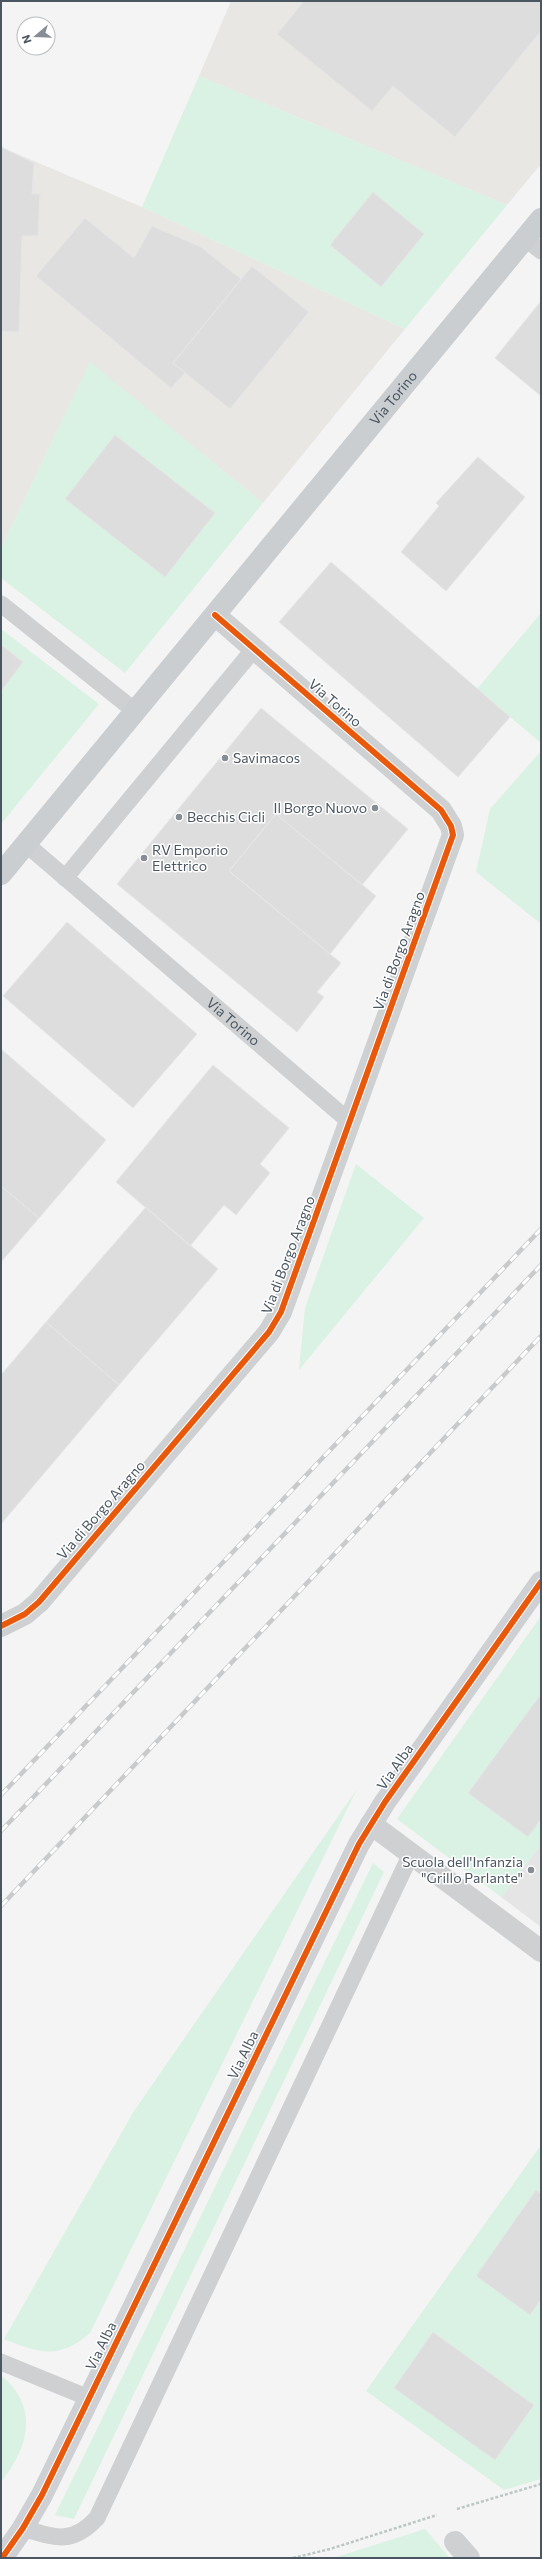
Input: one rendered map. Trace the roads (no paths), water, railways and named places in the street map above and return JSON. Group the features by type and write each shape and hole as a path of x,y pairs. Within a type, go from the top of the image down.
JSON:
{"main road":[{"name":"Via Torino","path":"1,874 214,615 533,244 541,218"}],"street":[{"name":"Via Torino","path":"214,615 441,810"},
{"name":"Via di Borgo Aragno","path":"1,1626 19,1617 39,1602 270,1332 289,1293 453,836 451,826 441,810"},
{"name":"Via Alba","path":"2,2558 23,2528 89,2398 371,1824 541,1582"},
{"path":"371,1824 541,1951"},
{"path":"455,2542 469,2558"}],"lane":[{"path":"1,604 135,711"},
{"path":"65,878 254,649"},
{"name":"Via Torino","path":"26,844 350,1122"},
{"path":"23,2528 49,2536 73,2536 86,2531 97,2518 411,1854"},
{"path":"1,2362 89,2398"}],"railway":[{"path":"1,1795 541,1229"},
{"path":"1,1831 541,1265"},
{"path":"1,1906 541,1336"}],"place":[{"name":"Savimacos","path":"225,758"},
{"name":"Il Borgo Nuovo","path":"375,808"},
{"name":"Becchis Cicli","path":"179,817"},
{"name":"RV Emporio Elettrico","path":"144,858"},
{"name":"Scuola dell'Infanzia \"Grillo Parlante\"","path":"531,1870"}]}
